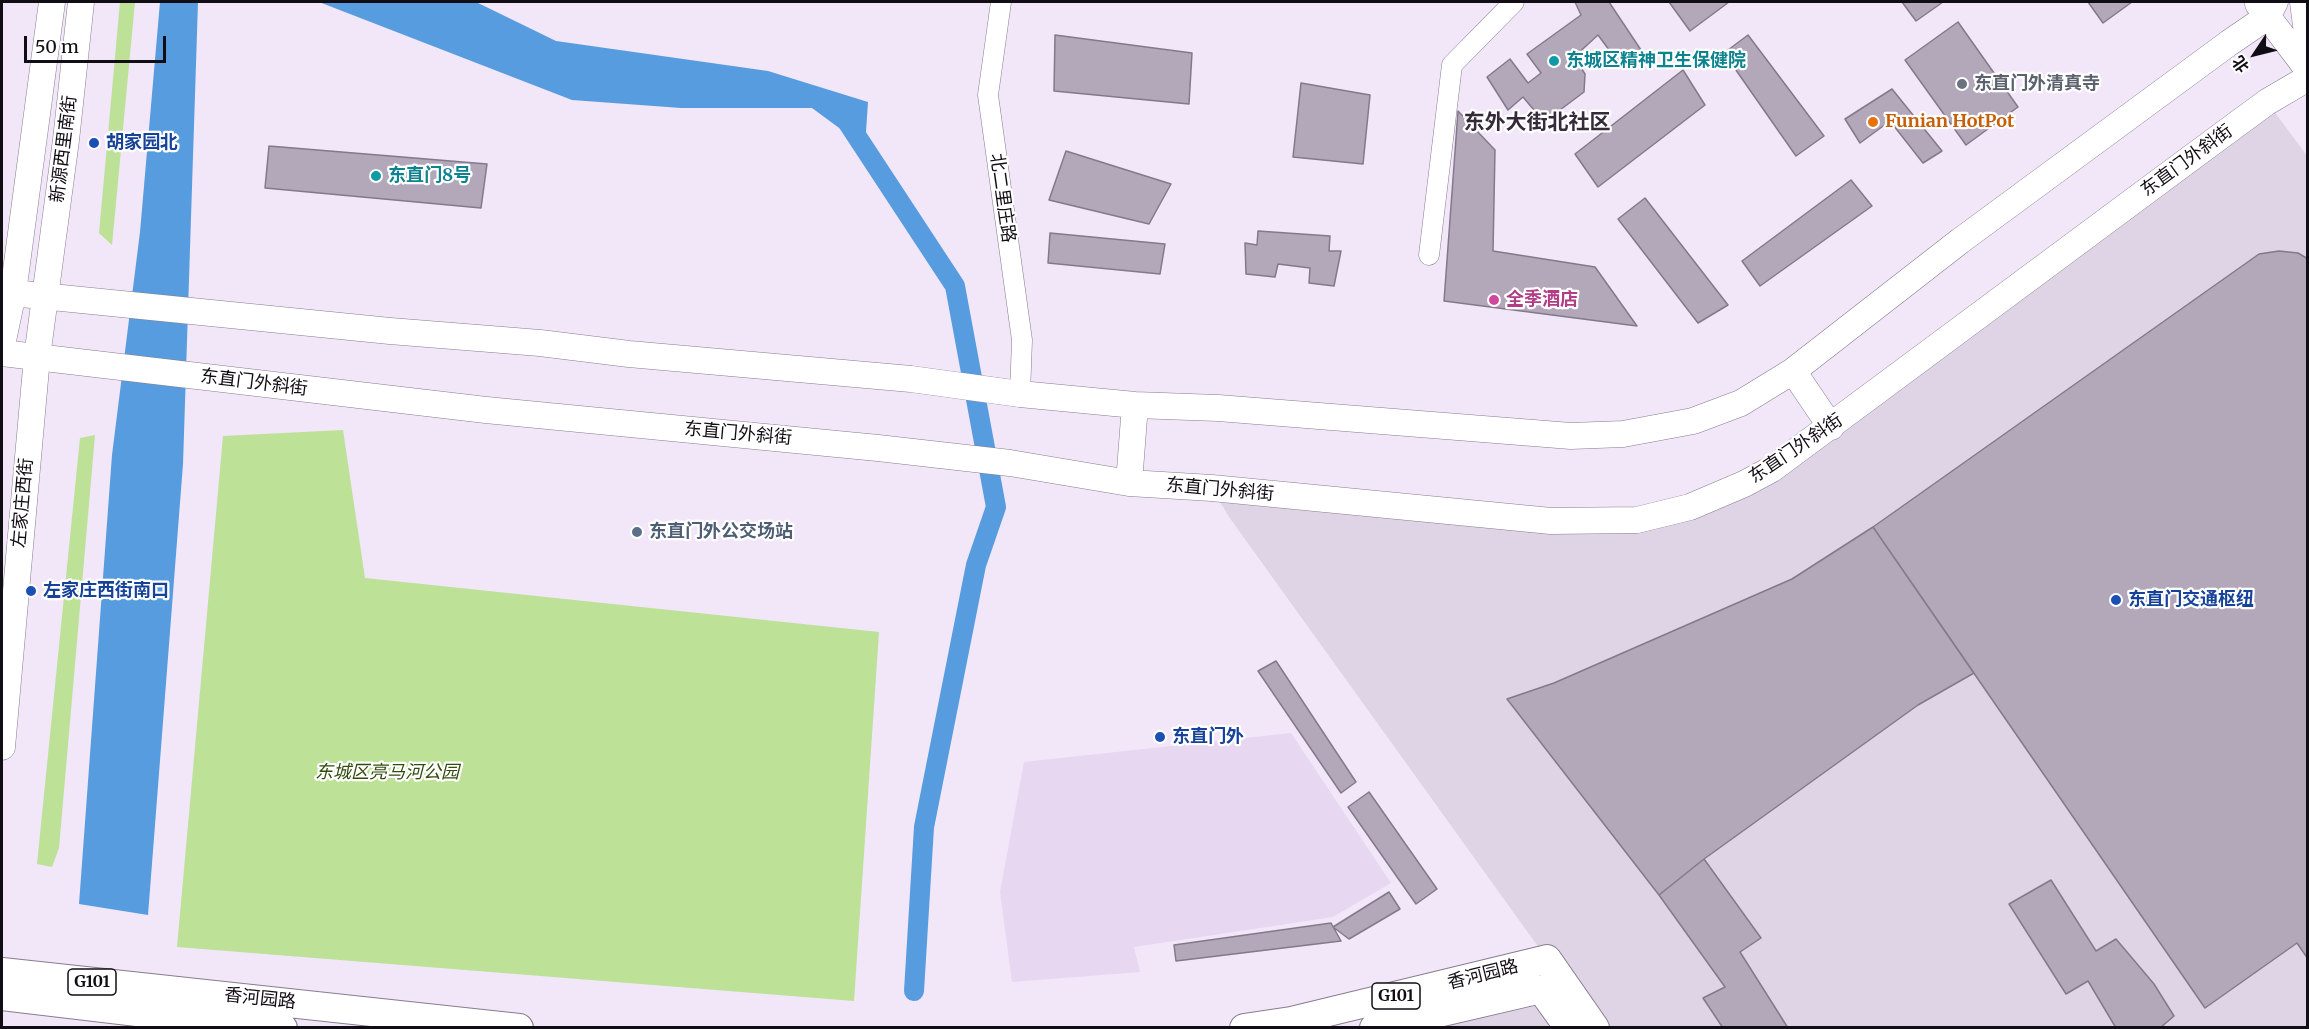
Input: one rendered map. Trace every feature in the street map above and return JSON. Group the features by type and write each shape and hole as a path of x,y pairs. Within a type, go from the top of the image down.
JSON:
{"highway":[{"name":"香河园路","path":"1244,1028 1291,1021 1547,959 1595,1028"},
{"name":"香河园路","path":"13,985 156,988 519,1028"},
{"name":"香河园路","path":"13,985 185,1021 283,1028"},
{"name":"香河园路","path":"1374,1028 1541,989 1569,1028"}],"main road":[{"name":"新源西里南街","path":"7,292 52,2"},
{"name":"新源西里南街","path":"46,296 81,2"},
{"path":"2303,2 2307,41"},
{"path":"2,345 7,292 390,331 540,343 629,354 911,379 1020,394 1135,405 1218,408 1571,436 1623,434 1693,421 1741,403 1793,370 1960,241 2229,43 2266,7 2307,70"},
{"name":"东直门外斜街","path":"2,353 475,409 1010,463 1129,483 1212,488 1551,521 1637,520 1690,507 1744,484 1772,469 2267,102 2307,78"},
{"name":"左家庄西街","path":"2,747 37,357 46,296"},
{"path":"1793,370 1831,426"},
{"path":"1129,483 1135,405"}],"street":[{"name":"北二里庄路","path":"1001,2 988,95 1022,340 1020,394"},
{"path":"1429,255 1452,65 1514,2"}],"shaded area":[{"path":"2267,102 2308,157 2307,1027 1393,1027 1541,989 1547,959 1229,517 1212,488 1637,520 1744,484"},
{"path":"1291,733 1391,883 1333,917 1134,947 1140,972 1012,982 1000,892 1024,762"}],"green space":[{"path":"120,2 135,2 112,245 99,233"},
{"name":"东城区亮马河公园","path":"343,430 365,578 879,632 854,1001 177,947 223,436"},
{"path":"95,435 59,848 52,867 37,864 80,438"}],"water":[{"path":"160,2 198,2 183,464 148,915 79,904 112,455 140,232"},
{"path":"319,2 476,2 556,41 768,71 868,102 865,147 812,108 681,108 572,100"}],"building":[{"name":"东城区精神卫生保健院","path":"1575,2 1609,2 1641,50 1618,62 1598,35 1574,57 1585,74 1584,92 1544,122 1523,97 1508,110 1487,77 1510,59 1528,83 1541,73 1527,54 1581,15"},
{"path":"1669,2 1729,2 1690,31"},
{"path":"1902,2 1943,2 1916,21"},
{"path":"2088,2 2132,2 2103,23"},
{"name":"东直门外清真寺","path":"1958,22 2018,107 1966,145 1905,60"},
{"path":"1055,35 1192,53 1189,104 1054,91"},
{"path":"1748,35 1824,136 1796,156 1724,53"},
{"path":"1683,70 1705,105 1598,187 1575,154"},
{"path":"1301,83 1370,95 1363,164 1293,157"},
{"path":"1892,89 1942,151 1923,163 1890,121 1860,143 1845,119"},
{"path":"1458,111 1495,150 1493,251 1595,267 1637,326 1444,301"},
{"name":"东直门8号","path":"269,146 487,164 481,208 265,188"},
{"path":"1066,151 1171,184 1149,224 1049,200"},
{"path":"1851,180 1872,206 1760,286 1742,261"},
{"path":"1645,198 1728,305 1698,323 1618,219"},
{"path":"1258,231 1330,236 1329,251 1341,251 1334,286 1309,283 1310,268 1278,264 1275,277 1246,274 1245,243 1257,245"},
{"path":"1050,233 1165,244 1160,274 1048,263"},
{"name":"东直门交通枢纽","path":"2279,251 2298,253 2308,259 2308,959 2297,943 2205,1008 1873,527 2259,254"},
{"path":"1873,527 1974,673 1918,705 1704,859 1659,895 1507,699 1554,683 1792,579"},
{"path":"1276,661 1356,782 1341,793 1258,671"},
{"path":"1369,792 1437,889 1416,904 1348,807"},
{"path":"1704,859 1761,938 1740,952 1788,1028 1723,1028 1703,998 1725,987 1659,895"},
{"path":"2051,880 2096,951 2116,939 2154,984 2174,1016 2160,1028 2116,1028 2088,981 2066,994 2009,904"},
{"path":"1389,892 1400,909 1349,939 1333,927"},
{"path":"1331,923 1341,941 1176,961 1174,945"}],"waterway":[{"path":"848,123 955,286 996,507 976,565 924,827 914,991"}],"place":[{"name":"东城区精神卫生保健院","path":"1554,61"},
{"name":"东直门外清真寺","path":"1962,84"},
{"name":"Funian HotPot","path":"1873,122"},
{"name":"胡家园北","path":"94,143"},
{"name":"东直门8号","path":"376,176"},
{"name":"全季酒店","path":"1494,300"},
{"name":"东直门外公交场站","path":"637,532"},
{"name":"左家庄西街南口","path":"31,591"},
{"name":"东直门交通枢纽","path":"2116,600"},
{"name":"东直门外","path":"1160,737"}],"district":[{"name":"东外大街北社区","path":"1537,123"}]}
